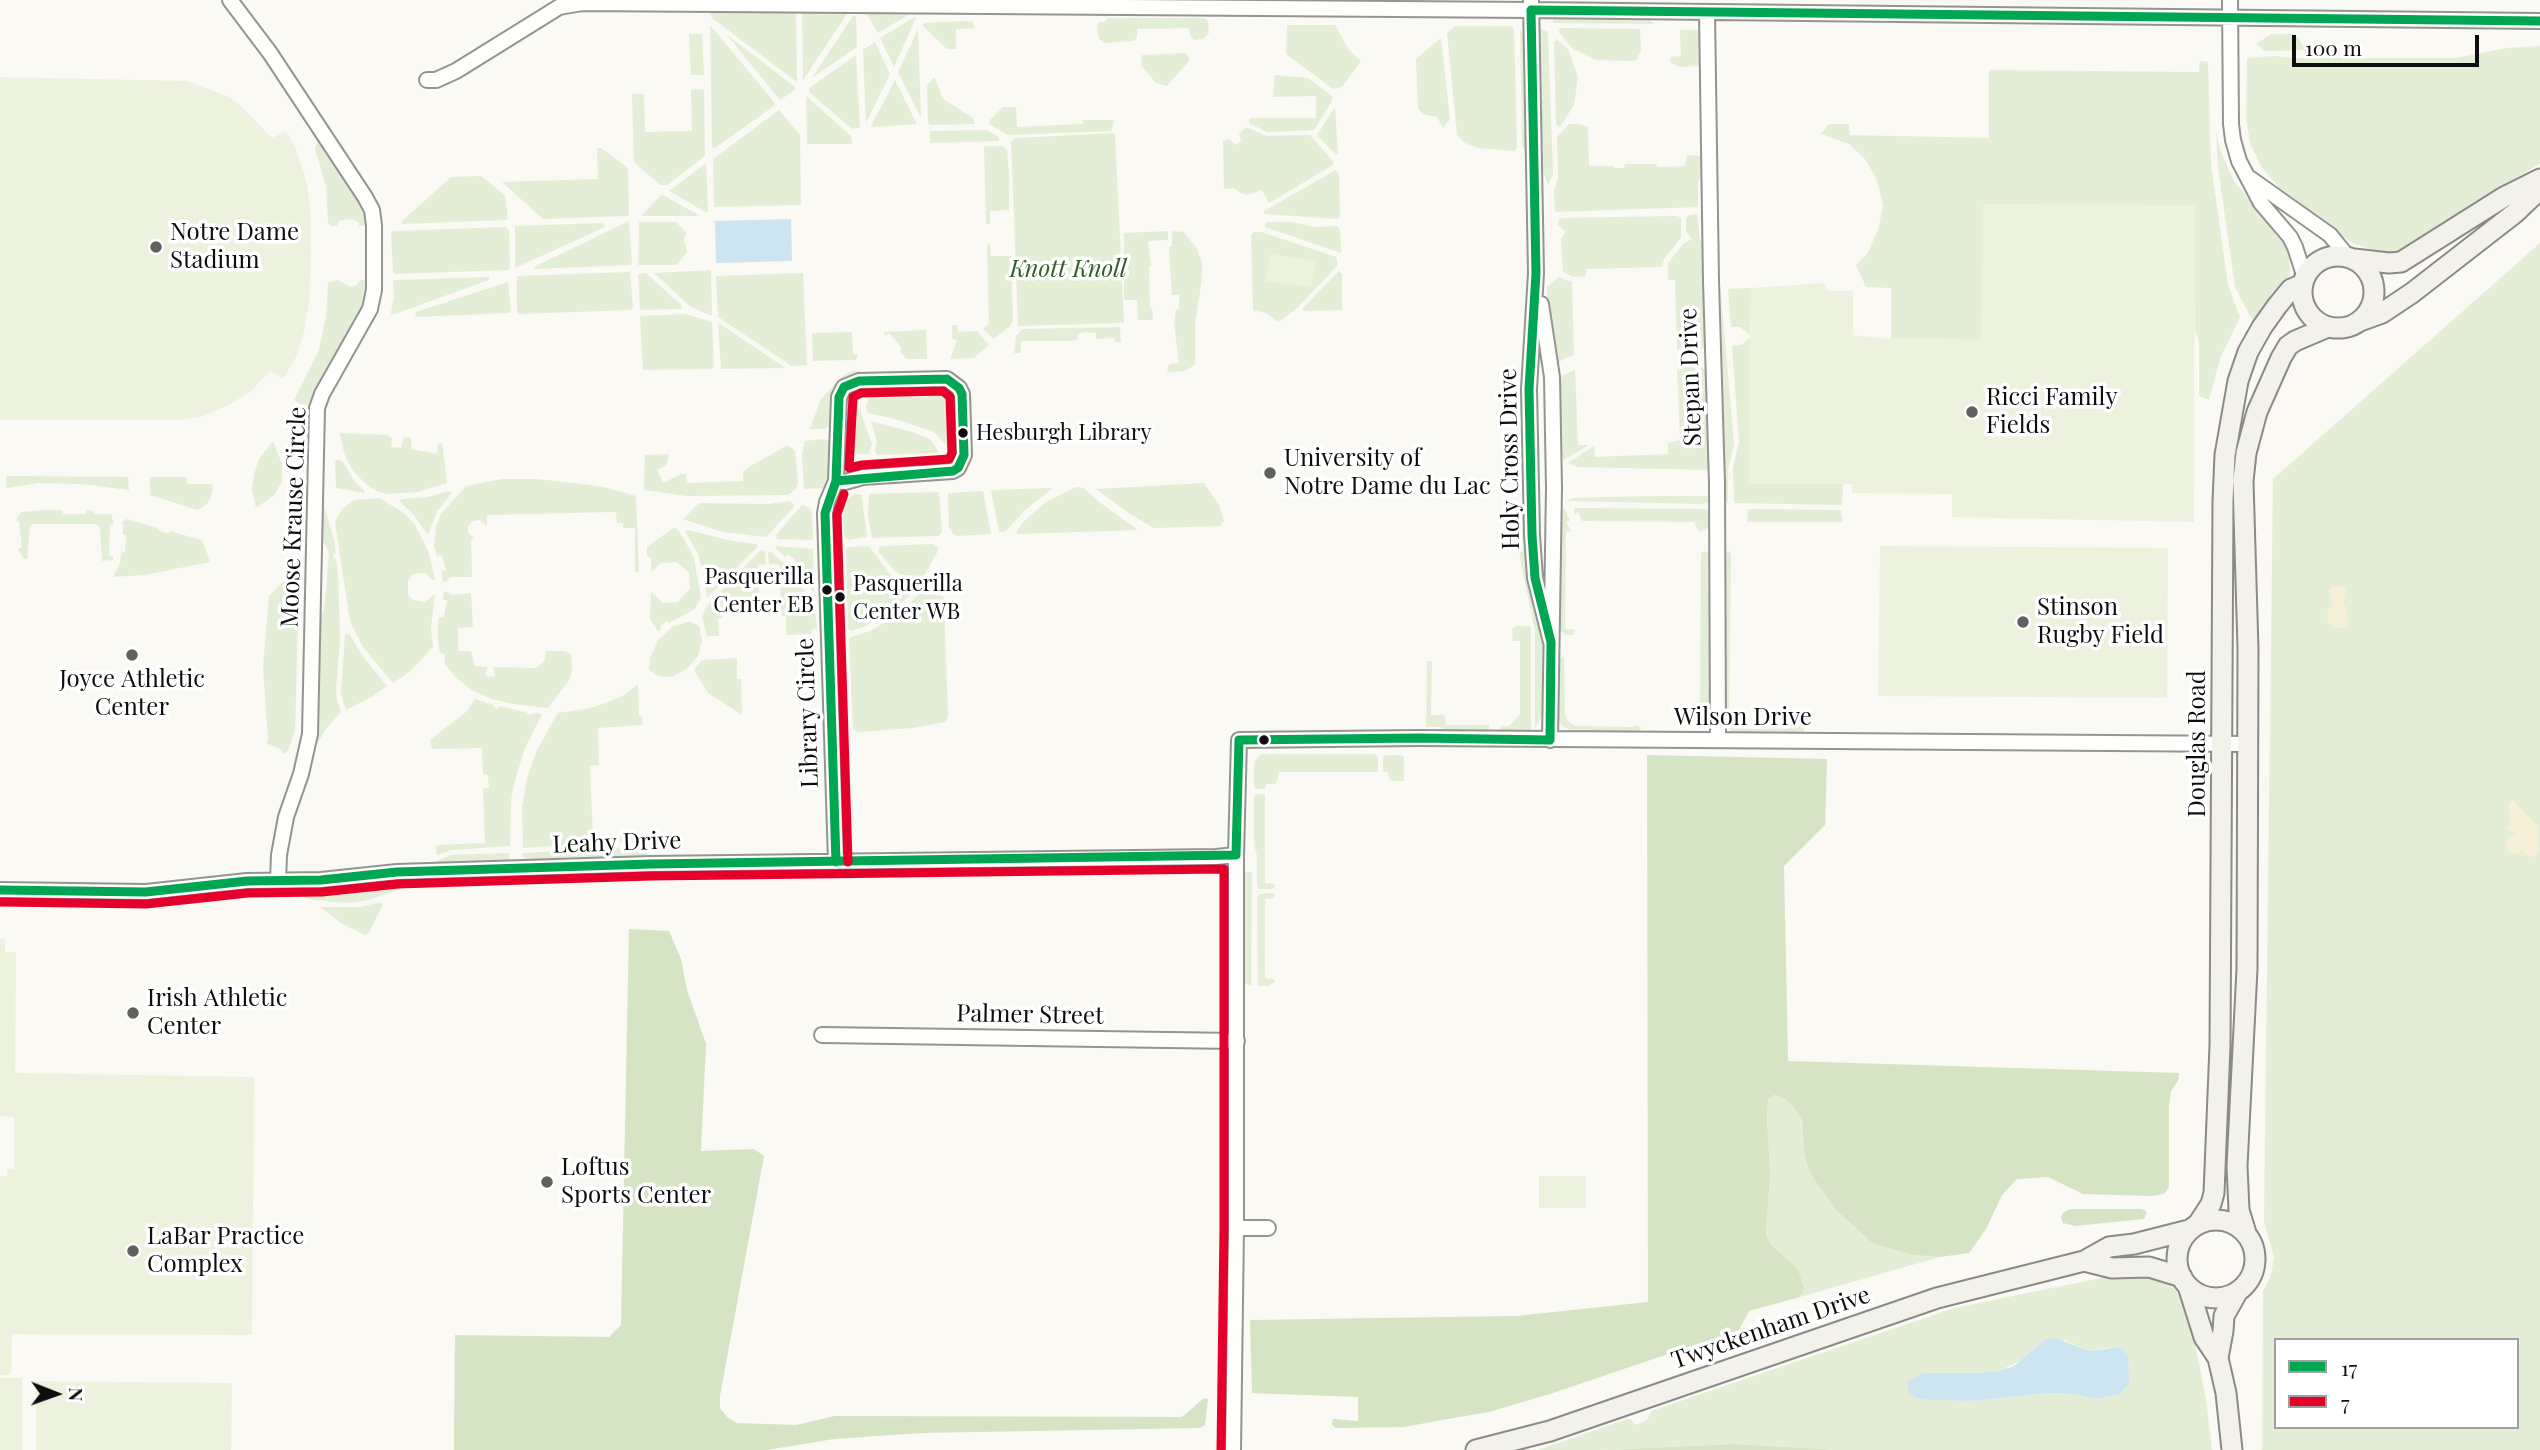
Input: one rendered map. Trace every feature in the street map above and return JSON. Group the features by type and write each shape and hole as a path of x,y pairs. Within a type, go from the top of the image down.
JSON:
{"street":[{"name":"Moose Krause Circle","path":"230,0 270,53 365,197 372,210 374,225 374,290 370,309 322,394 317,408 310,734 301,774 286,817 279,855 278,880"},
{"path":"2230,0 2231,124 2239,161 2261,202 2295,247 2304,281 2305,306 2310,315 2328,327 2350,327 2382,313 2515,213 2540,189"},
{"path":"427,80 436,80 456,71 559,7 569,4 832,2 1531,5 1707,13 2540,21"},
{"name":"Holy Cross Drive","path":"1531,5 1536,273 1529,389 1532,535 1535,578 1551,642"},
{"name":"Stepan Drive","path":"1707,13 1717,484 1718,740"},
{"path":"2248,177 2330,235 2351,258 2364,267 2375,289 2368,313 2359,322"},
{"path":"2304,281 2318,262 2337,255 2389,264 2401,262 2504,197 2540,179"},
{"name":"Holy Cross Drive","path":"1536,273 1552,377 1554,488 1550,740"},
{"name":"Douglas Road","path":"2194,1227 2211,1204 2215,1180 2220,1046 2225,455 2231,414 2245,362 2262,327 2291,289 2304,281"},
{"name":"Douglas Road","path":"2246,1233 2239,1210 2236,1166 2247,969 2248,649 2243,481 2246,453 2257,412 2281,358 2288,346 2295,341 2328,327"},
{"name":"Library Circle","path":"836,481 953,471 958,468 964,455 962,394 955,383 947,379 859,381 844,387 839,397 836,481 825,513 836,862"},
{"name":"Wilson Drive","path":"1236,855 1239,740 1391,738 2248,744"},
{"name":"Leahy Drive","path":"0,890 146,892 247,881 334,880 419,871 1236,855"},
{"path":"1233,1450 1236,855"},
{"name":"Palmer Street","path":"822,1035 1237,1041"},
{"path":"2218,1358 2224,1331 2224,1316 2238,1291 2247,1282 2255,1257 2246,1233 2224,1220 2211,1220 2194,1227 2181,1240 2177,1265 2204,1337 2218,1358 2226,1393 2232,1450"},
{"name":"Twyckenham Drive","path":"1476,1450 1550,1431 1937,1298 2043,1269 2084,1261 2109,1247 2134,1244 2194,1227"},
{"path":"1236,1228 1268,1228"},
{"name":"Twyckenham Drive","path":"2084,1261 2112,1268 2148,1267 2185,1282"},
{"path":"2185,1282 2206,1297 2228,1296 2238,1291"}],"green space":[{"path":"708,9 796,10 797,82 712,18"},
{"path":"802,10 849,11 803,80"},
{"path":"865,11 913,12 878,33"},
{"path":"853,16 856,16 857,47 812,78"},
{"path":"916,18 894,67 880,38"},
{"path":"1108,18 1205,18 1209,33 1203,39 1194,40 1190,36 1189,28 1137,29 1134,41 1105,43 1099,39 1097,27 1099,22"},
{"path":"1553,18 1648,19 1655,24 1553,23"},
{"path":"972,21 975,28 956,29 956,49 947,49 923,26 924,23"},
{"path":"710,25 775,103 715,148 712,147"},
{"path":"1287,25 1335,25 1349,50 1361,61 1342,87 1333,89 1286,54"},
{"path":"1455,26 1510,26 1514,29 1517,148 1514,151 1479,148 1465,143 1457,135 1447,33"},
{"path":"1540,28 1548,32 1553,175 1548,185 1543,170"},
{"path":"1560,28 1640,29 1641,50 1636,60 1596,60 1573,49 1558,31"},
{"path":"1520,29 1525,37 1525,150 1522,146"},
{"path":"918,30 921,118 898,72"},
{"path":"1680,30 1702,30 1700,66 1679,67 1671,63 1670,57 1681,56"},
{"path":"689,34 702,34 704,75 691,75"},
{"path":"2271,34 2295,34 2304,46 2312,46 2312,50 2265,51 2256,44"},
{"path":"727,35 795,87 795,90 780,100"},
{"path":"1441,38 1450,119 1443,128 1437,117 1423,114 1418,109 1416,59"},
{"path":"1556,39 1568,49 1578,77 1574,105 1560,127 1556,124"},
{"path":"875,42 890,74 866,123 863,50"},
{"path":"2540,46 2540,163 2403,251 2382,253 2352,243 2279,187 2262,168 2250,143 2246,117 2247,58 2457,58 2507,48"},
{"path":"1186,53 1190,60 1167,86 1156,83 1141,65 1142,55"},
{"path":"856,55 860,127 852,129 809,92 809,88"},
{"path":"2200,61 2208,62 2211,164 2228,285 2240,317 2220,359 2209,400 2199,396 2199,340 2195,332 2195,206 1981,340 1891,339 1891,288 1866,287 1856,265 1867,254 1878,230 1883,206 1877,180 1865,159 1849,144 1821,134 1829,124 1849,124 1850,135 1989,138 1989,70 2199,72"},
{"path":"1275,75 1308,78 1332,96 1332,101 1314,130 1267,132 1249,123 1249,118 1316,118 1316,96 1273,97"},
{"name":"Notre Dame Stadium","path":"0,77 187,81 227,96 241,106 272,138 286,131 296,148 307,184 311,254 309,303 304,332 296,357 283,379 270,371 251,391 229,405 201,417 183,420 0,420"},
{"path":"933,78 943,99 973,118 975,124 928,123 927,86"},
{"path":"895,80 917,124 873,127 871,126"},
{"path":"704,89 705,156 667,185 660,185 634,162 632,94 644,94 645,132 692,131 691,90"},
{"path":"806,96 851,136 852,144 807,144"},
{"path":"1003,107 1016,107 1017,127 1083,124 1083,120 1115,120 1111,131 1008,135 989,124"},
{"path":"1335,107 1338,154 1336,155 1317,135"},
{"path":"779,110 800,135 801,205 714,207 713,159"},
{"path":"1569,124 1588,127 1589,166 1685,166 1687,155 1701,156 1703,172 1698,182 1698,207 1555,212 1554,189 1558,180 1557,137"},
{"path":"1246,127 1266,136 1310,135 1333,161 1333,165 1269,203 1262,190 1248,195 1234,188 1224,189 1223,141 1229,139 1236,145 1241,141 1239,134"},
{"path":"987,130 999,137 999,141 930,143 930,131"},
{"path":"2216,132 2221,152 2234,181 2284,242 2289,253 2290,273 2257,320 2251,318 2235,287 2218,167"},
{"name":"Knott Knoll","path":"1115,133 1124,323 1018,326 1011,141 1016,138"},
{"path":"318,140 364,210 366,226 359,226 359,222 350,219 339,221 337,226 328,223 326,187 315,148"},
{"path":"984,146 1002,146 1007,150 1009,173 1009,210 990,211 990,224 986,224"},
{"path":"597,148 601,148 628,168 629,216 543,219 502,182 598,179"},
{"path":"706,163 708,211 707,213 669,191"},
{"path":"1336,170 1339,174 1338,219 1264,214 1264,211"},
{"path":"481,176 505,195 506,220 402,224 401,222 451,177"},
{"path":"663,195 700,216 641,216"},
{"name":"Ricci Family Fields","path":"1983,204 2195,205 2194,522 1952,517 1952,494 1852,493 1852,484 1749,484 1751,288 1824,283 1828,291 1853,291 1853,335 1891,339 1981,340"},
{"path":"1697,214 1704,251 1707,344 1703,349 1677,350 1675,280 1668,280 1668,263 1684,243 1692,239 1686,231 1686,218"},
{"path":"1559,218 1681,218 1681,238 1664,259 1662,267 1586,269 1586,276 1573,277 1563,272 1561,239 1566,232 1558,225"},
{"path":"629,221 630,265 534,267"},
{"path":"639,222 676,222 687,233 684,239 687,252 677,265 638,265"},
{"path":"1266,222 1292,222 1315,227 1337,226 1340,229 1341,253 1265,227"},
{"path":"603,223 605,227 515,268 515,226"},
{"path":"506,227 509,230 508,270 395,274 393,271 393,231"},
{"path":"1168,231 1168,240 1148,241 1151,266 1150,308 1153,320 1138,320 1137,300 1124,300 1124,233"},
{"path":"1172,231 1184,232 1197,249 1202,262 1202,278 1195,324 1195,365 1184,371 1167,372 1169,364 1179,363 1174,323 1176,309 1179,309 1179,295 1172,295 1169,247 1172,246"},
{"path":"1254,232 1336,257 1337,260 1337,266 1295,310 1278,322 1266,313 1253,310 1251,236"},
{"path":"2540,243 2540,1450 2262,1450 2263,1291 2271,1275 2274,1257 2264,1222 2273,479"},
{"path":"987,244 990,245 991,256 1011,256 1013,320 1011,325 994,339 983,329 989,324"},
{"path":"1270,254 1316,261 1311,287 1266,281"},
{"path":"711,270 712,316 691,307 654,273"},
{"path":"1339,271 1342,274 1342,310 1303,311 1303,308"},
{"path":"630,272 631,310 519,314 517,311 517,276"},
{"path":"646,273 682,306 681,309 640,310 638,274"},
{"path":"803,273 807,365 792,366 718,317 716,276"},
{"path":"489,277 489,280 392,315 391,313 395,280"},
{"path":"1559,277 1572,282 1574,355 1563,359 1554,367 1548,334 1547,287"},
{"path":"338,280 350,287 357,285 360,280 368,280 367,292 362,307 307,405 303,406 294,400 319,350 326,316 328,283"},
{"path":"508,282 509,313 415,315 416,312"},
{"path":"1751,288 1750,335 1740,327 1731,327 1728,289"},
{"path":"1721,294 1734,444 1728,469 1728,503 1725,502"},
{"path":"686,314 712,322 714,367 643,370 640,316"},
{"path":"720,324 784,367 784,368 721,369"},
{"path":"952,325 958,325 958,332 977,331 989,345 974,358 950,359 957,341 952,338"},
{"path":"1120,327 1121,342 1115,342 1115,338 1096,339 1096,333 1084,332 1078,334 1078,339 1071,341 1021,341 1021,353 1014,353 1016,336 1022,329"},
{"path":"926,330 927,359 906,359 900,351 902,348 889,333 886,336 883,332"},
{"path":"852,332 853,354 858,354 856,360 813,361 812,333"},
{"path":"1750,338 1749,484 1843,484 1842,505 1734,503 1733,467 1739,442 1732,346 1741,345"},
{"path":"1692,363 1702,367 1707,375 1710,470 1578,467 1568,463 1594,446 1595,457 1668,454 1668,443 1680,440 1677,364"},
{"path":"854,370 860,371 861,374 841,381 830,426 810,429 821,399 841,377"},
{"path":"1575,370 1578,445 1589,445 1564,460 1559,452 1556,388 1563,375"},
{"path":"935,386 946,390 951,400 953,453 949,462 946,445 934,432 868,413 866,407 869,398 928,397"},
{"path":"864,389 858,405 872,444 869,454 851,454 845,448 846,403 849,392"},
{"path":"871,421 930,439 938,451 877,455 877,442"},
{"path":"340,433 388,435 392,439 391,447 401,448 404,437 411,438 411,449 437,454 438,444 442,442 447,483 417,492 387,494 377,491 353,471 344,453"},
{"path":"825,439 831,443 832,476 827,488 804,489 802,454 805,441"},
{"path":"273,441 282,464 282,482 273,496 256,508 252,489 254,474 259,459"},
{"path":"788,445 795,451 798,483 796,489 788,495 686,496 644,488 645,455 669,454 666,465 657,470 663,483 681,474 686,474 687,483 743,481 743,472 747,468"},
{"path":"338,459 343,462 364,493 336,488 335,462"},
{"path":"6,476 128,477 129,490 82,484 38,483 6,488"},
{"path":"150,477 187,477 187,484 213,484 211,497 207,504 198,510 150,495"},
{"path":"502,479 537,479 581,484 636,496 639,572 635,572 635,528 623,528 623,523 617,523 616,512 487,515 487,526 480,520 473,521 468,526 468,533 474,538 471,541 472,577 450,577 443,582 441,571 446,570 442,555 437,556 434,546 436,527 441,514 466,486"},
{"path":"1204,483 1219,505 1224,521 1220,526 1154,528 1096,489"},
{"path":"1076,487 1084,488 1138,530 1016,532 1024,521 1046,502"},
{"path":"1053,488 1026,509 1005,532 999,532 991,490"},
{"path":"449,491 452,493 437,511 428,535 412,513 399,501 428,497"},
{"path":"983,491 991,534 953,534 949,527 948,493"},
{"path":"939,492 942,532 939,536 872,538 868,516 869,494"},
{"path":"855,494 861,495 862,498 867,537 849,540 844,536 843,506"},
{"path":"1710,496 1710,502 1565,501 1573,498"},
{"path":"380,498 405,514 415,525 429,553 435,580 426,573 419,573 412,575 408,581 408,595 413,600 425,602 435,594 431,629 433,647 409,672 393,683 363,647 350,621 335,522 342,509 354,500"},
{"path":"790,501 794,505 793,508 766,537 722,532 683,519 699,503 767,504"},
{"path":"323,502 334,540 336,553 333,554 338,576 340,638 336,690 341,712 318,743 319,618 324,610 329,553 323,541"},
{"path":"802,505 810,508 812,512 813,540 777,539 776,535"},
{"path":"1561,508 1565,509 1570,520 1566,522 1571,531 1566,532 1565,629 1573,629 1573,635 1566,635 1557,625"},
{"path":"1574,508 1704,509 1710,511 1710,526 1701,532 1694,522 1582,521 1578,512 1574,514"},
{"path":"1748,509 1841,510 1843,522 1747,522"},
{"path":"63,510 63,514 86,514 87,510 93,511 94,514 111,514 114,524 110,525 109,556 113,557 113,560 102,561 100,528 96,524 32,524 27,559 24,559 18,549 22,547 19,522 16,521 18,516 22,512"},
{"path":"1519,513 1528,521 1542,630 1542,715 1535,728 1535,630 1520,559"},
{"path":"126,519 158,528 168,534 170,531 201,540 210,562 144,575 113,577 120,563 121,553 125,552 126,535 123,535 121,523"},
{"path":"673,528 677,529 684,539 694,558 701,598 695,609 669,623 667,621 658,631 650,619 651,592 663,603 678,602 690,589 689,573 677,562 661,563 651,572 651,558 647,555 647,547"},
{"path":"686,530 758,546 707,598 702,567"},
{"path":"933,544 938,547 938,551 918,586 894,570 878,551 880,546"},
{"path":"776,546 813,549 814,593 800,573 803,570 796,561 788,554 785,557"},
{"path":"869,546 889,573 915,590 892,612 851,631 848,629 846,549"},
{"name":"Stinson Rugby Field","path":"1880,546 2168,548 2167,698 1878,696"},
{"path":"761,550 765,551 766,564 758,565 759,598 723,599 723,618 718,618 719,636 707,636 702,617 707,606"},
{"path":"770,551 788,567 814,605 817,628 812,629 811,634 786,635 786,616 781,616 780,565 769,564"},
{"path":"1706,551 1710,555 1707,721 1700,718 1701,553"},
{"path":"1728,551 1731,554 1729,716 1740,716 1740,721 1747,722 1748,729 1798,728 1802,719 1805,729 1802,733 1742,734 1731,731 1725,723 1725,553"},
{"path":"285,580 294,586 298,620 295,730 288,751 282,754 282,750 266,743 268,740 263,667 269,596"},
{"path":"444,591 452,595 471,593 473,627 458,628 458,651 471,651 475,666 488,667 485,673 488,677 495,676 493,667 536,668 544,662 546,651 565,651 571,654 570,679 548,708 492,699 473,691 456,678 445,664 445,655 440,652 438,644 438,618 444,617 447,600 443,600"},
{"path":"920,593 942,596 944,599 948,717 945,722 913,728 858,732 853,729 849,638 870,631 896,616"},
{"path":"690,621 699,626 702,641 698,656 688,668 672,677 658,676 649,670 650,658 658,640 672,627"},
{"path":"1516,626 1531,628 1531,730 1500,732 1501,726 1509,726 1520,714 1520,641 1513,641 1512,629"},
{"path":"349,633 361,654 387,686 346,710 341,694 345,635"},
{"path":"1564,657 1565,715 1569,722 1576,726 1637,725 1641,728 1639,732 1574,732 1562,726 1557,717 1557,660"},
{"path":"737,658 737,679 741,679 742,715 708,693 694,670 702,660"},
{"path":"1427,661 1432,661 1431,715 1443,715 1446,725 1489,725 1489,732 1446,732 1440,727 1426,727"},
{"path":"638,684 639,716 642,716 643,725 598,728 599,765 590,766 593,838 647,836 647,840 523,848 522,807 527,778 537,750 558,713 591,708 611,701"},
{"path":"475,699 498,709 499,706 530,715 542,714 524,751 514,784 510,846 451,850 437,855 436,845 485,843 483,788 489,788 488,775 483,774 482,748 432,749 430,740 466,712"},
{"path":"1261,754 1375,754 1378,757 1378,772 1279,772 1276,784 1266,784 1265,789 1256,789 1254,762"},
{"path":"1647,755 1827,759 1825,825 1784,866 1788,1061 2179,1073 2178,1081 2171,1091 2169,1105 2167,1190 2164,1194 2152,1196 2083,1194 2048,1177 2017,1179 2002,1195 1986,1229 1969,1253 1940,1257 1914,1255 1874,1244 1835,1209 1809,1171 1804,1152 1802,1120 1792,1105 1775,1095 1768,1098 1770,1174 1766,1235 1771,1245 1798,1269 1804,1288 1800,1297 1749,1311 1739,1330 1553,1393 1489,1412 1404,1427 1336,1428 1332,1425 1333,1419 1358,1421 1358,1397 1252,1393 1250,1320 1516,1316 1648,1302"},
{"path":"1383,757 1404,757 1404,781 1391,781 1388,772 1383,772"},
{"path":"1265,794 1265,883 1274,884 1272,889 1260,889 1257,886 1254,796"},
{"path":"642,847 647,850 648,858 530,862 522,856 523,853"},
{"path":"509,853 509,860 504,862 437,864 437,861 451,855"},
{"path":"1243,872 1252,872 1251,986 1244,983 1243,978"},
{"path":"514,877 511,882 412,885 368,900 347,903 315,900 298,892 298,888 347,887 408,879"},
{"path":"1273,893 1274,898 1265,899 1265,978 1274,979 1275,982 1268,986 1258,986 1257,897 1260,894"},
{"path":"380,902 383,905 369,933 365,935 341,923 320,907 361,907"},
{"path":"629,929 669,931 681,959 687,990 706,1044 701,1151 754,1149 764,1156 720,1396 720,1408 727,1417 737,1423 796,1425 835,1416 1182,1417 1204,1398 1208,1399 1205,1425 1200,1428 921,1433 834,1439 767,1450 454,1450 455,1335 609,1337 621,1325"},
{"name":"LaBar Practice Complex","path":"0,939 5,939 5,952 16,952 15,1073 254,1077 252,1335 12,1334 11,1375 0,1375 0,1176 7,1176 7,1169 14,1169 14,1117 0,1116"},
{"path":"1775,1095 1792,1105 1802,1120 1804,1152 1914,1255 1940,1257 1800,1297 1804,1288 1798,1269 1771,1245 1766,1235 1770,1174 1768,1098"},
{"path":"1539,1176 1586,1176 1586,1208 1539,1208"},
{"path":"2070,1209 2142,1209 2147,1212 2144,1219 2075,1226 2063,1223 2061,1217"},
{"path":"2136,1274 2156,1279 2174,1287 2184,1301 2191,1322 2206,1400 2212,1450 1840,1450 1735,1444 1538,1450 1627,1419 1632,1420 1635,1425 1647,1420 1651,1411 1954,1308 2101,1278","holes":["2064,1340 2090,1351 2111,1347 2096,1399 2074,1394 2050,1393 1970,1401 1916,1398 1951,1374 1999,1371"]},
{"path":"0,1378 22,1378 22,1450 0,1450"},
{"path":"36,1381 232,1383 231,1450 36,1450"},
{"path":"1735,1444 1840,1450 1604,1450"}],"sand":[{"path":"2333,586 2344,586 2346,590 2343,604 2348,620 2347,625 2342,628 2333,627 2327,620 2328,611 2333,605 2329,590"},
{"path":"2512,799 2538,826 2538,852 2533,857 2523,854 2523,849 2519,853 2509,853 2507,850 2506,842 2515,832 2507,828 2511,817 2508,807"}],"water":[{"path":"791,219 792,261 716,263 715,221"},
{"path":"2055,1338 2090,1351 2120,1347 2128,1355 2129,1383 2120,1394 2096,1399 2074,1394 2050,1393 1970,1401 1936,1400 1916,1398 1909,1392 1907,1382 1923,1373 1999,1371 2014,1366 2045,1340"}],"transit line":[{"name":"17","path":"0,890 146,892 247,881 321,880 397,872 651,864 1236,855 1239,740 1550,740 1551,642 1535,578 1532,535 1529,389 1536,273 1531,10 2540,21"},
{"name":"17","path":"947,379 959,388 962,394 964,455 958,468 953,471 836,481 839,397 844,387 859,381 947,379"},
{"name":"7","path":"943,391 950,397 952,453 949,459 849,468 853,397 861,393 943,391"},
{"name":"17","path":"836,481 825,513 836,862"},
{"name":"7","path":"844,494 837,514 848,862"},
{"name":"7","path":"0,902 146,904 248,893 322,892 398,884 651,876 1224,869 1221,1450"}],"place":[{"name":"Notre Dame Stadium","path":"156,247"},
{"name":"Ricci Family Fields","path":"1972,412"},
{"name":"Hesburgh Library","path":"963,433"},
{"name":"University of Notre Dame du Lac","path":"1270,473"},
{"name":"Pasquerilla Center EB","path":"827,590"},
{"name":"Pasquerilla Center WB","path":"840,597"},
{"name":"Stinson Rugby Field","path":"2023,622"},
{"name":"Joyce Athletic Center","path":"132,655"},
{"name":"Irish Athletic Center","path":"133,1013"},
{"name":"Loftus Sports Center","path":"547,1182"},
{"name":"LaBar Practice Complex","path":"133,1251"}]}
